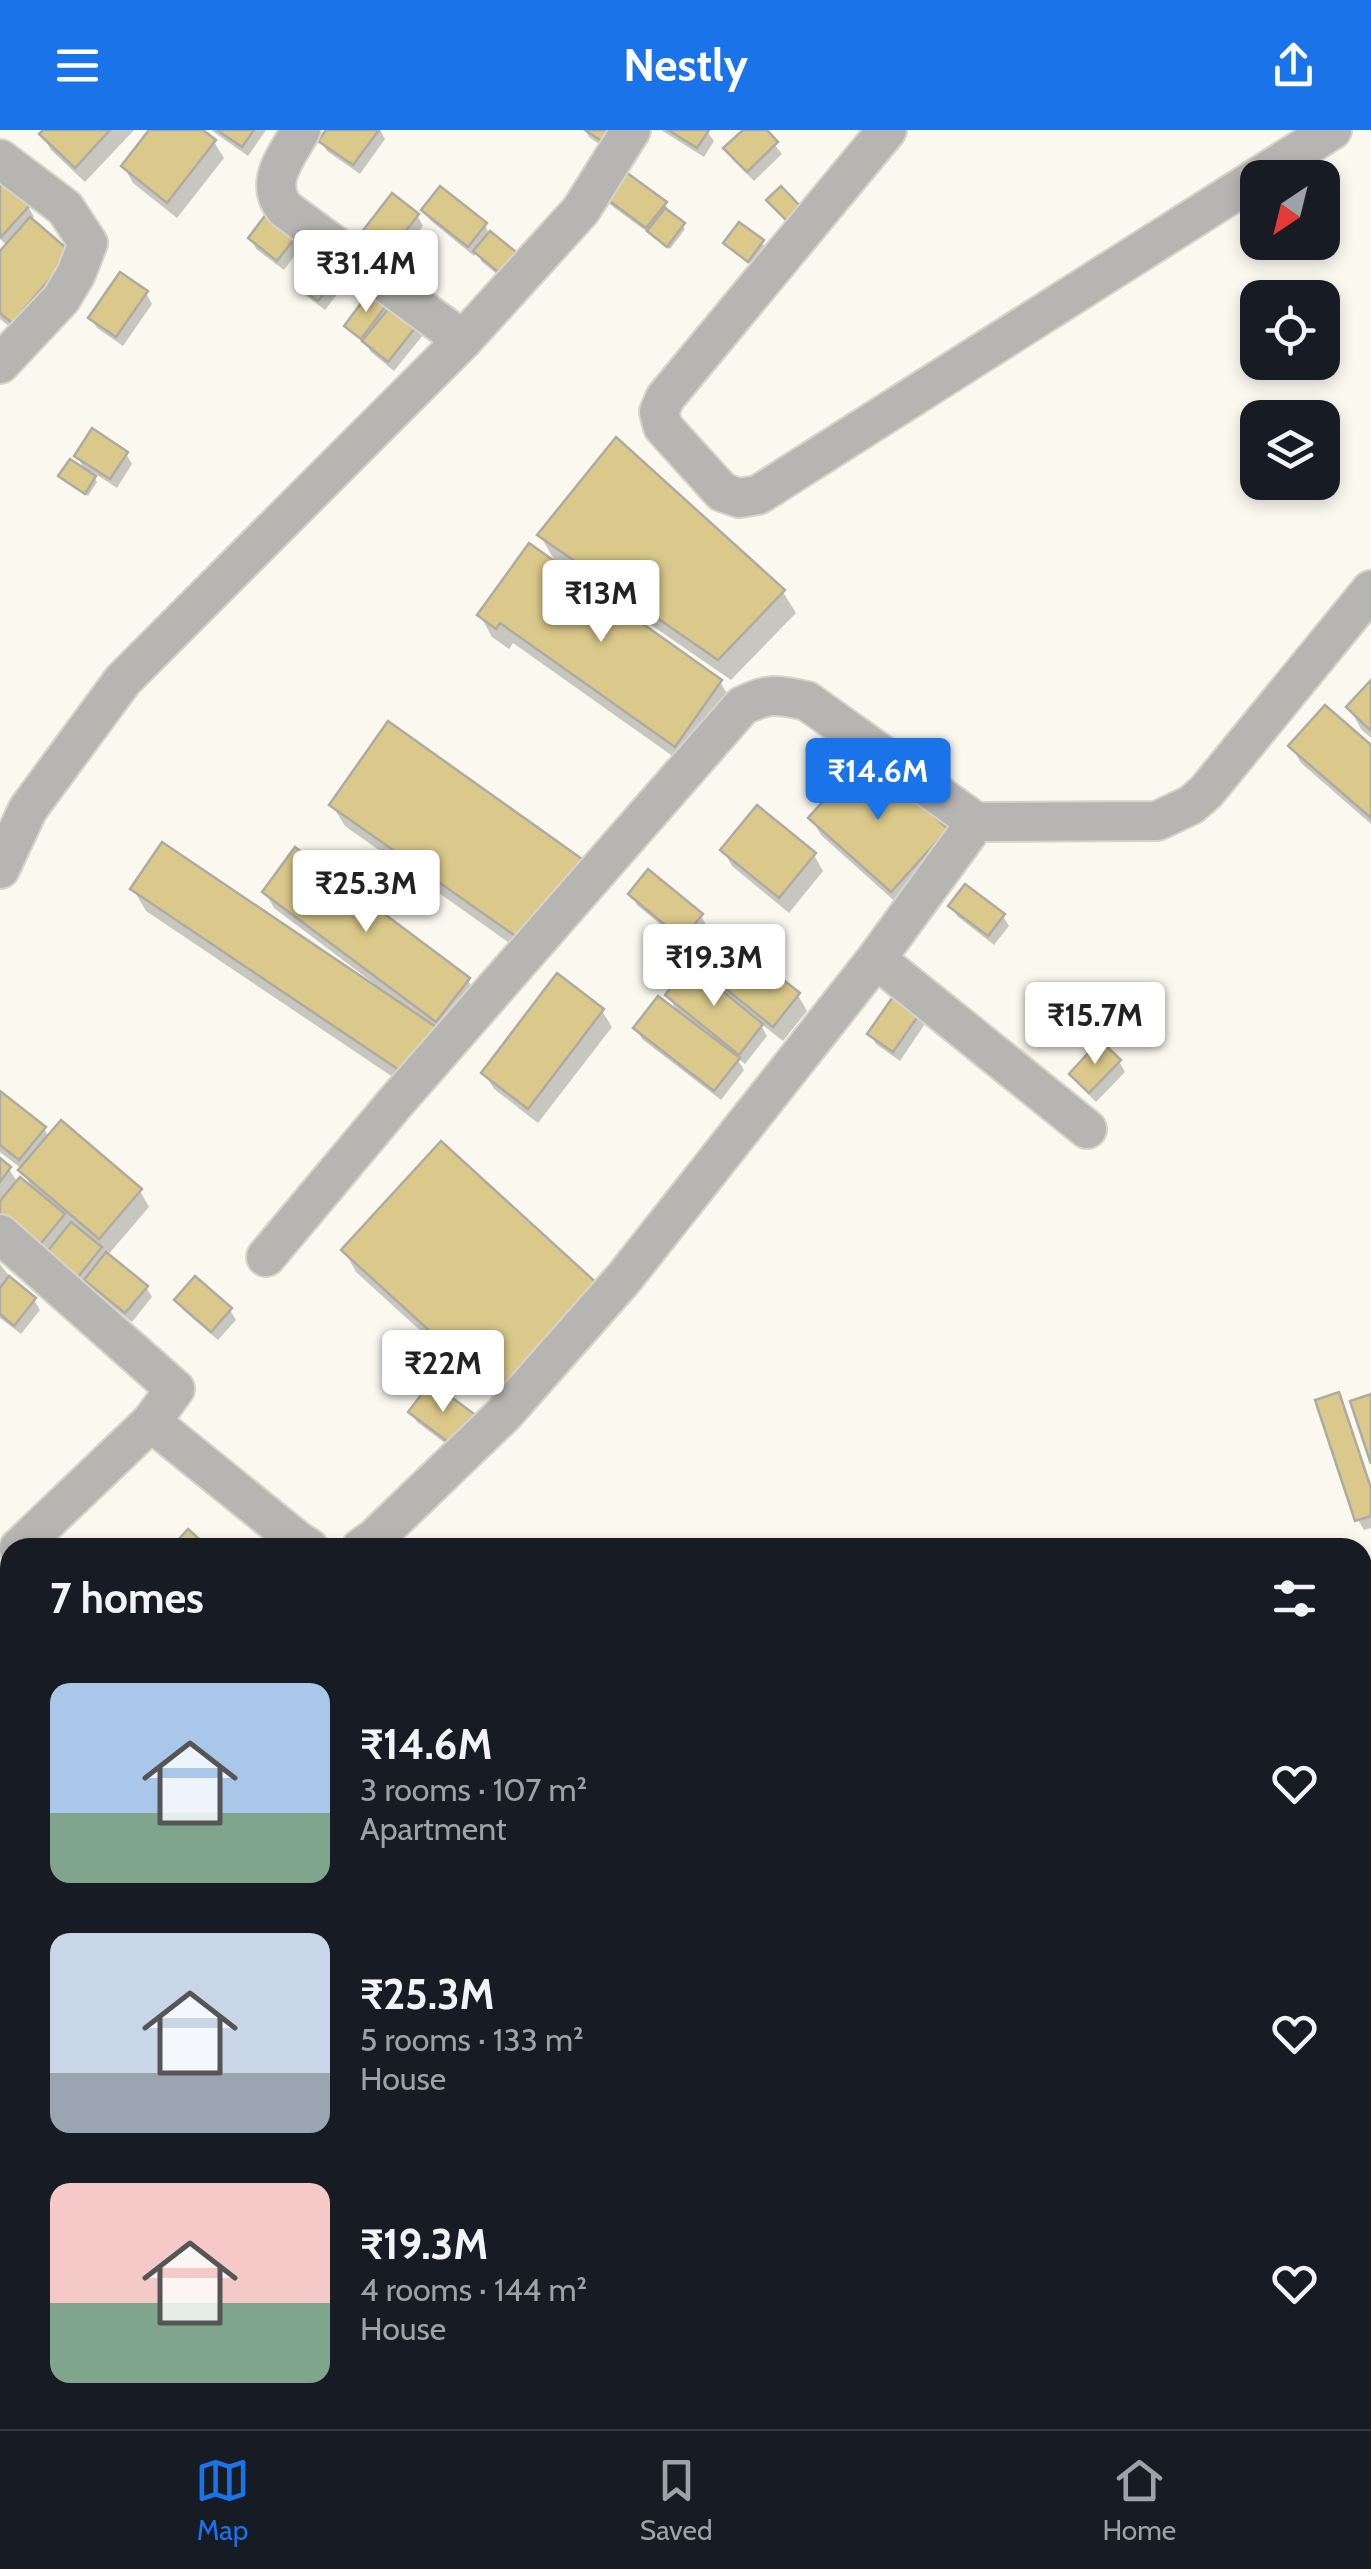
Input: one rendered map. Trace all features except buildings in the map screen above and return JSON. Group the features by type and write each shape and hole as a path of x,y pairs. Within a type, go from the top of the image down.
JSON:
{"street":[{"path":"301,130 275,178 277,199 285,209 463,340"},
{"path":"0,869 14,799 124,680 463,340 581,210 631,130"},
{"path":"888,130 665,398 659,412 663,427 722,492 739,498 758,495 1332,130"},
{"path":"0,159 65,208 88,243 61,299 0,364"},
{"path":"266,1257 742,706 764,695 808,701 976,822 1158,821 1191,806 1206,792 1371,590"},
{"path":"375,1538 504,1414 624,1278 876,959 976,822"},
{"path":"876,959 1087,1128"},
{"path":"0,1234 175,1388 151,1422 29,1538"},
{"path":"151,1422 293,1538"}]}
